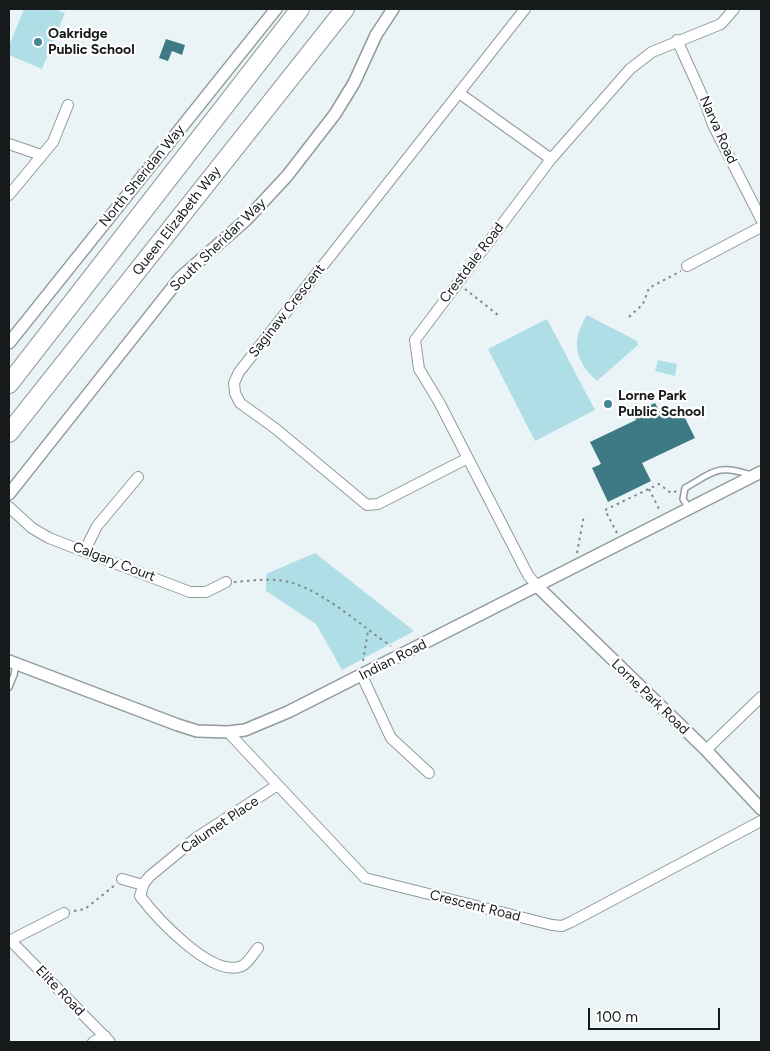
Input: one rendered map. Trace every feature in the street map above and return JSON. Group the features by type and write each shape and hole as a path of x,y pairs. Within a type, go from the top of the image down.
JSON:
{"highway":[{"path":"9,384 300,9"},
{"name":"Queen Elizabeth Way","path":"9,433 345,9"}],"street":[{"name":"North Sheridan Way","path":"9,343 276,9"},
{"name":"South Sheridan Way","path":"9,494 180,278 247,219 287,176 335,114 354,83 376,35 394,9"},
{"name":"Saginaw Crescent","path":"468,458 378,504 367,505 276,429 240,403 235,393 234,383 245,364 525,9"},
{"name":"Crestdale Road","path":"537,586 528,575 440,402 419,368 415,340 551,159 630,69 652,52 677,40 721,24 734,9"},
{"name":"Narva Road","path":"677,40 705,102 713,125 761,219"},
{"path":"459,93 551,159"},
{"path":"9,196 53,142 68,105"},
{"path":"9,144 41,155"},
{"path":"687,266 761,227"},
{"name":"Indian Road","path":"12,663 178,725 197,730 228,732 245,730 288,712 362,676 758,474"},
{"path":"85,550 97,526 138,477"},
{"name":"Calgary Court","path":"9,507 32,528 49,538 85,550 190,592 206,592 226,582"},
{"name":"Lorne Park Road","path":"537,586 706,750 761,809"},
{"path":"362,676 392,738 429,773"},
{"path":"706,750 761,697"},
{"name":"Crescent Road","path":"228,732 276,786 365,878 552,925 562,926 571,922 761,821"},
{"name":"Calumet Place","path":"143,885 150,876 196,838 276,786"},
{"path":"122,879 143,885 140,896 144,901 181,940 214,962 240,967 247,963 258,948"},
{"path":"10,941 64,913"},
{"name":"Elite Road","path":"10,941 108,1039"},
{"path":"93,1042 108,1039"}],"lane":[{"path":"690,510 683,499 685,488 722,468 758,474"},
{"path":"9,687 14,675 12,663"}],"path":[{"path":"629,317 643,304 649,288 687,266"},
{"path":"457,282 498,315"},
{"path":"617,533 605,510 659,484 671,493 685,488"},
{"path":"649,489 660,511"},
{"path":"578,553 584,515"},
{"path":"226,582 278,580 324,596 368,631 391,646"},
{"path":"362,661 368,631"},
{"path":"64,913 85,908 122,879"}],"shaded area":[{"path":"24,9 54,9 65,13 42,69 9,55 9,46"},
{"path":"587,315 637,341 638,345 597,381 583,365 577,350 579,333"},
{"path":"547,319 595,410 535,441 488,349"},
{"path":"658,360 677,364 675,376 655,371"},
{"path":"315,553 414,631 342,670 316,624 266,591 266,574"}],"building":[{"path":"166,39 185,45 182,55 172,51 168,61 159,58"},
{"path":"655,403 662,416 680,408 695,438 642,463 651,481 608,502 592,468 601,464 590,442 636,420 633,413"}],"place":[{"name":"Oakridge Public School","path":"38,42"},
{"name":"Lorne Park Public School","path":"608,404"}]}
